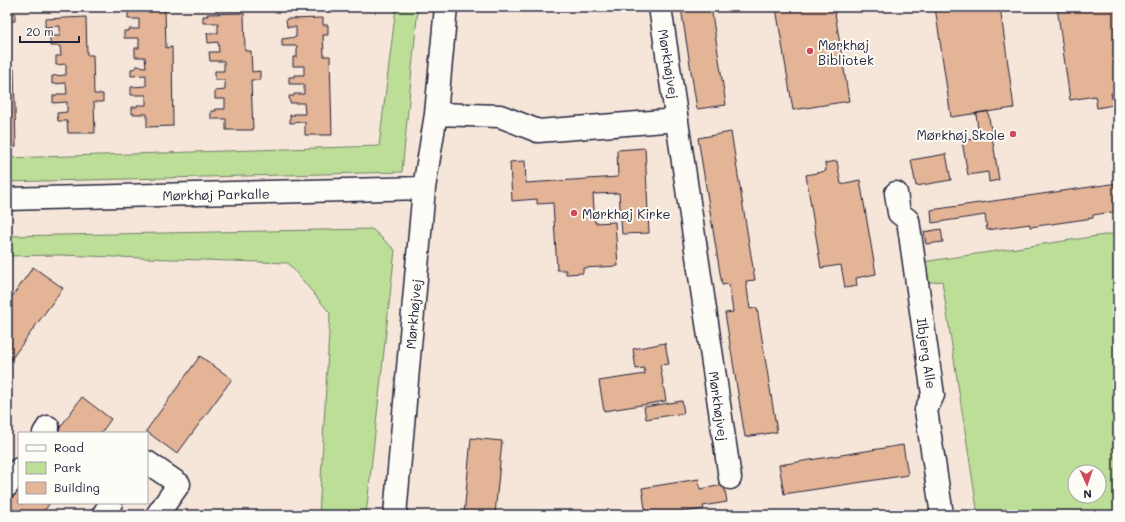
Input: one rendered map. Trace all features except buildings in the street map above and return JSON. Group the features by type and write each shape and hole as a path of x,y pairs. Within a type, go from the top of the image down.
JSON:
{"street":[{"name":"Mørkhøjvej","path":"395,515 424,188 436,114 446,7"},
{"name":"Mørkhøjvej","path":"660,7 730,478"},
{"path":"436,114 500,116 538,131 677,120"},
{"name":"Mørkhøj Parkalle","path":"7,199 424,188"},
{"name":"Ilbjerg Alle","path":"896,193 899,213 908,220 934,395 926,410 942,515"},
{"path":"148,463 179,484 156,515"},
{"path":"7,486 18,470"},
{"path":"103,515 110,504"}],"green space":[{"path":"396,7 418,7 402,172 7,182 7,158 379,146"},
{"path":"372,229 395,250 366,515 319,515 330,313 288,263 58,255 7,256 7,236"},
{"path":"1118,233 1118,515 978,515 942,281 925,283 922,262"}],"place":[{"name":"Mørkhøj Bibliotek","path":"810,51"},
{"name":"Mørkhøj Skole","path":"1013,134"},
{"name":"Mørkhøj Kirke","path":"574,213"}]}
